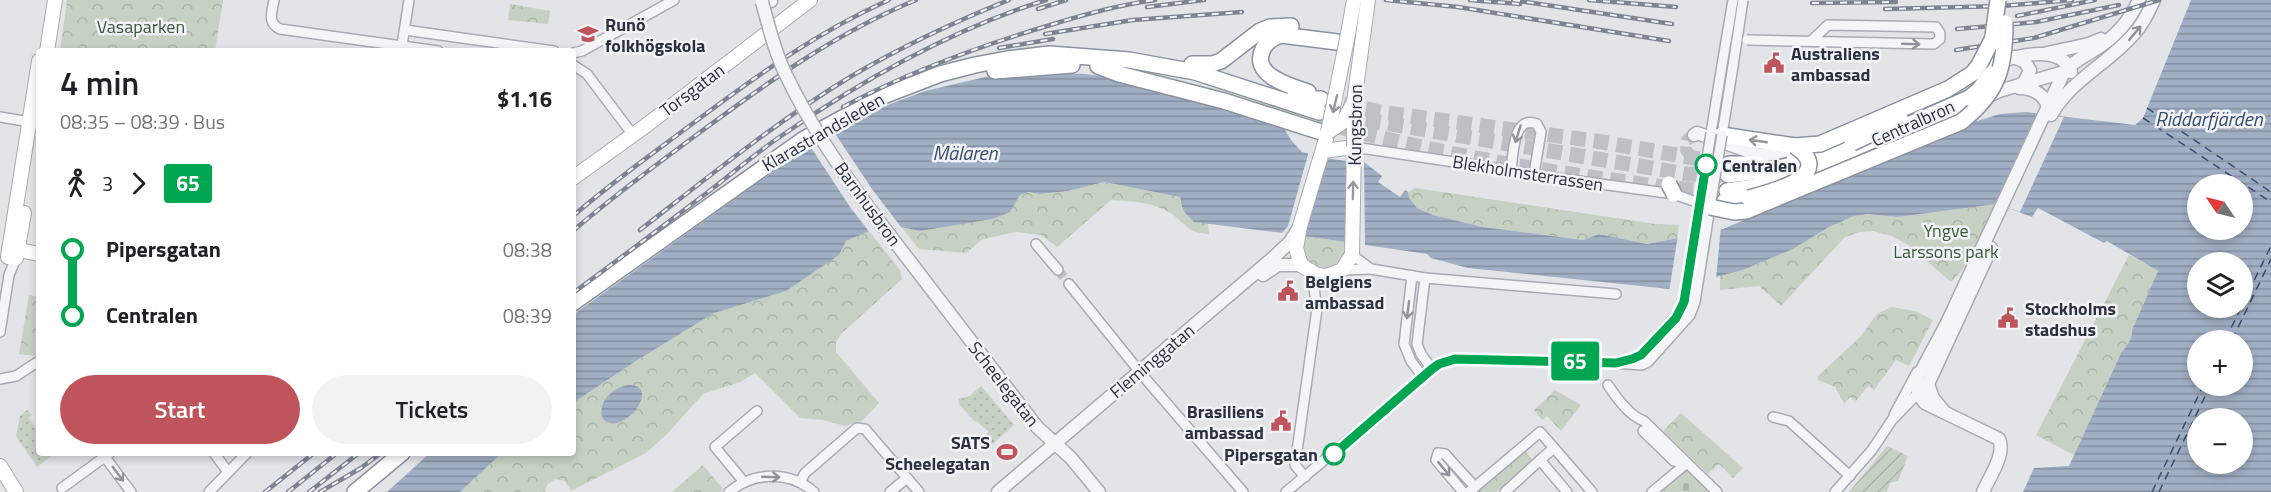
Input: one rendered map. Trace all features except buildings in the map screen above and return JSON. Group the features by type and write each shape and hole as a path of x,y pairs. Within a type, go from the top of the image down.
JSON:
{"highway":[{"name":"Centralbron","path":"1755,187 1801,172 1968,89 1983,74 1990,60 1998,0"},
{"name":"Centralbron","path":"1852,147 1959,103 1979,90 1997,62 2008,0"},
{"path":"1705,206 1734,212 1746,211 1961,122 1985,99 1995,84 2003,57 2005,23"},
{"path":"1192,64 1212,64 1229,57 1251,37 1270,27 1295,26 1349,39"},
{"path":"1321,119 1310,92 1284,84 1272,77 1261,62 1261,53 1266,44 1274,38 1292,35 1349,39"},
{"path":"1716,134 1795,146 1820,144 1956,84 1973,73 1980,65 1993,38"},
{"path":"1048,54 1079,50 1115,50 1192,64 1308,99 1321,119"},
{"name":"Klarastrandsleden","path":"576,301 804,139 883,96 940,74 1007,59 1048,54 1129,60 1195,72 1321,119"},
{"name":"Klarastrandsleden","path":"576,307 773,166 857,115 932,85 978,74 1062,64 1098,66 1151,71 1321,119"},
{"path":"1098,66 1119,74 1224,100 1321,119"},
{"path":"1755,187 1726,197 1749,198 1800,180 1808,169 1808,161 1804,152 1795,146"},
{"path":"1728,169 1783,168 1852,147"},
{"path":"355,492 398,456"},
{"path":"363,492 406,456"}],"main road":[{"path":"40,48 48,0"},
{"path":"48,48 55,0"},
{"name":"Torsgatan","path":"576,176 810,0"},
{"name":"Kungsbron","path":"1352,253 1354,102 1349,39 1354,0"},
{"name":"Kungsbron","path":"1293,243 1323,151 1321,119 1349,39 1368,0"},
{"path":"8,253 33,123 36,92"},
{"path":"1321,119 1342,122 1354,102"},
{"path":"33,123 36,114"},
{"path":"1323,151 1354,147"},
{"path":"1293,243 1298,260 1306,269 1327,276 1342,270 1352,253"},
{"path":"8,253 36,254"},
{"path":"8,253 36,260"},
{"path":"0,466 16,492"},
{"path":"0,483 6,492"}],"street":[{"path":"274,0 271,19 274,27 288,31 420,48"},
{"path":"402,45 409,0"},
{"path":"576,52 674,0"},
{"path":"1286,492 1439,364 1455,359 1616,363 1636,366 1690,315 1695,302 1726,39 1733,0"},
{"path":"1716,134 1737,40 1743,0"},
{"path":"1892,420 1928,384 2068,70 2118,32 2131,17 2139,0"},
{"path":"2048,112 2077,82 2139,29 2154,0"},
{"name":"Barnhusbron","path":"766,1 773,40 787,76 825,144 868,207 917,269"},
{"path":"1726,39 1934,44 1940,39 1940,33 1936,27 1828,25 1810,41"},
{"path":"405,30 533,48"},
{"path":"1694,135 1697,133 1737,148 1766,155 1816,144 1954,80 2012,58 2089,44 2118,32"},
{"path":"1755,187 1844,166 2015,85 2068,70 2116,51"},
{"path":"2047,53 2068,70"},
{"path":"2012,58 2028,65 2029,73 2015,85"},
{"path":"2012,58 2005,69 2015,85"},
{"path":"576,67 587,74 633,135"},
{"path":"2061,98 2068,70"},
{"path":"1954,80 1996,80 2032,90 2042,95 2048,112"},
{"path":"0,117 33,123"},
{"path":"1511,171 1517,132 1521,125 1530,122 1537,124 1541,132 1533,174"},
{"name":"Blekholmsterrassen","path":"1354,147 1533,174 1672,189 1705,206"},
{"path":"1728,169 1737,148"},
{"path":"1645,358 1676,318 1684,302 1705,206"},
{"path":"1983,492 2000,453 2001,443 1995,436 1925,404 1916,386 1923,366 2005,207"},
{"name":"Fleminggatan","path":"998,492 1057,446 1293,243"},
{"path":"1036,244 1058,270"},
{"path":"0,332 9,275 8,253"},
{"path":"1352,253 1371,269"},
{"name":"Fleminggatan","path":"1142,374 1268,270 1278,265 1306,269"},
{"name":"Scheelegatan","path":"917,269 1037,427 1071,458 1099,492"},
{"path":"1305,477 1295,465 1317,309 1306,269"},
{"path":"1342,270 1371,269 1425,278 1616,294"},
{"path":"1412,276 1404,344 1411,361 1423,377"},
{"path":"1425,278 1417,344 1432,369"},
{"path":"1069,284 1243,492"},
{"path":"1404,344 1417,344"},
{"path":"0,379 16,376 36,363"},
{"path":"1834,492 1872,450 1892,420 1915,375 1923,366"},
{"path":"1608,384 1615,397 1644,421 1717,492"},
{"path":"1928,384 1933,398 1946,413"},
{"path":"744,483 715,447 757,411"},
{"path":"1773,417 1790,421 1850,476"},
{"path":"801,482 805,473 857,428 865,429 919,492"},
{"path":"1643,431 1674,461 1687,463"},
{"path":"1463,492 1436,460 1438,453 1445,454 1472,490 1540,432 1592,492"},
{"name":"Fleminggatan","path":"1009,492 1057,446"},
{"path":"1504,492 1554,448"},
{"path":"62,488 103,456"},
{"path":"107,456 131,492"},
{"path":"216,456 228,472"},
{"path":"209,492 244,456"},
{"path":"1540,460 1567,492"},
{"path":"1652,492 1687,463"},
{"path":"729,492 756,477 773,475 801,482 814,492"},
{"path":"890,492 907,478"}],"green space":[{"name":"Vasaparken","path":"67,0 223,0 215,48 60,48"},
{"path":"510,4 550,11 548,24 508,20"},
{"path":"1104,182 1180,197 1183,212 1194,222 1208,223 1209,234 1191,230 1172,214 1158,207 1111,200 1057,247 1041,235 1016,232 983,239 966,253 919,249 901,227 920,231 1010,212 1020,195 1029,192 1039,194 1068,191"},
{"path":"1415,188 1656,224 1679,225 1677,238 1647,244 1599,234 1583,240 1483,227 1433,215 1417,208 1409,198 1408,192"},
{"name":"Yngve Larssons park","path":"1997,204 1963,269 1951,282 1908,245 1892,236 1873,231 1845,237 1781,306 1759,286 1720,290 1720,275 1743,270 1793,249 1829,227 1854,216 1868,214 1897,217"},
{"path":"869,231 900,270 902,279 842,333 836,342 836,352 879,403 862,421 845,426 823,420 800,418 755,373 740,382 703,394 667,434 646,453 571,491 565,481 555,479 547,485 545,492 460,492 499,456 576,456 576,401 714,313 839,255 846,241"},
{"path":"1303,236 1347,242 1343,263 1326,271 1308,266 1301,244"},
{"path":"2129,255 2158,271 2129,342 2122,351 2074,455 2036,435"},
{"path":"29,295 36,296 36,355 19,354"},
{"path":"1891,307 1915,311 1933,320 1909,366 1896,360 1874,390 1868,386 1856,401 1850,397 1844,404 1835,387 1818,380 1818,376 1861,336 1877,314"},
{"path":"981,386 1014,425 990,446 983,437 989,432 975,422 959,404 958,399 970,396"},
{"path":"1555,390 1581,405 1561,431 1547,416 1542,420 1534,410"},
{"path":"27,410 32,415 29,418 36,428 36,456 52,456 37,467 16,436 20,416"},
{"path":"1681,413 1743,468 1733,478 1719,464 1708,474 1663,431"},
{"path":"1887,446 1908,456 1898,481 1890,483 1887,492 1849,492"},
{"path":"1524,450 1533,460 1496,492 1476,492"},
{"path":"703,465 723,489 720,492 672,492"},
{"path":"1685,469 1710,492 1659,492"}],"water":[{"name":"Mälaren","path":"2191,0 2271,0 2271,492 2023,492 2034,468 2069,466 2122,351 2129,342 2158,271 2107,241 2104,243 2038,208 2032,217 1997,204 1897,217 1868,214 1854,216 1829,227 1793,249 1743,270 1669,289 1468,268 1431,258 1427,254 1304,236 1301,244 1277,239 1283,233 1194,222 1183,211 1180,197 1104,182 1068,191 1039,194 1029,192 1020,195 1010,212 992,219 920,231 901,227 869,231 846,241 839,255 786,291 714,313 576,401 576,313 784,164 880,108 925,91 994,75 1030,72 1085,74 1124,79 1282,125 1302,152 1326,158 1364,162 1382,176 1378,182 1400,197 1405,190 1417,208 1433,215 1483,227 1583,240 1599,234 1647,244 1723,229 1974,122 2000,114 2026,112 2135,125 2143,118"},
{"path":"627,385 636,386 641,390 640,403 630,416 623,420 616,423 606,422 601,410 604,401 613,391"},
{"path":"427,456 499,456 460,492 387,492"}],"pier":[{"path":"2039,114 2064,117 2020,212 1997,204"},
{"path":"834,132 872,189 904,231 871,234 850,207 810,146"},
{"path":"1309,151 1364,159 1365,247 1347,245 1346,161 1326,158 1301,244 1277,239 1288,226"},
{"path":"1721,226 1716,279 1669,292 1678,235"}],"ferry route":[{"path":"2147,108 2271,192"},
{"path":"2143,118 2271,202"},
{"path":"2253,283 2271,246"},
{"path":"2237,330 2271,259"},
{"path":"2230,330 2236,318"},
{"path":"2152,492 2198,396"},
{"path":"2159,492 2205,396"}],"tunnel":[{"path":"1321,99 1380,112 1596,141 1729,164"},
{"path":"1343,116 1687,174 1728,175"},
{"path":"1317,121 1452,154 1521,166 1658,186 1727,191"},
{"path":"1691,157 1686,150 1687,140 1694,135"},
{"path":"1058,270 1069,284"}],"railway":[{"path":"576,214 632,169 763,73 837,26 889,0"},
{"path":"576,228 651,169 777,77 830,43 916,0"},
{"path":"640,230 769,131 850,77 928,36 1009,0"},
{"path":"576,291 764,148 846,94 910,57 977,25 1046,0"},
{"path":"1038,9 1066,0"},
{"path":"843,107 943,61 995,43 1087,14 1155,0"},
{"path":"1147,7 1204,0"},
{"path":"1386,0 1458,7 1669,41"},
{"path":"1470,0 1520,4"},
{"path":"1513,0 1672,24"},
{"path":"1589,0 1676,7"},
{"path":"1885,9 2002,6 2072,0"},
{"path":"2017,16 2095,0"},
{"path":"1956,50 2034,38 2159,0"},
{"path":"1812,3 1896,2"},
{"path":"1957,29 2036,22 2119,5"},
{"path":"1045,34 1133,20 1242,12"},
{"path":"999,48 1053,39"},
{"path":"265,492 310,456"},
{"path":"288,492 333,456"},
{"path":"309,492 355,456"},
{"path":"320,492 377,456"}],"bus line":[{"name":"65","path":"1334,454 1432,369 1446,361 1455,359 1616,363 1641,355 1676,318 1684,302 1706,165"}],"place":[{"name":"Runö folkhögskola","path":"588,34"},
{"name":"Australiens ambassad","path":"1774,63"},
{"name":"Centralen","path":"1706,165"},
{"name":"Belgiens ambassad","path":"1288,291"},
{"name":"Stockholms stadshus","path":"2008,318"},
{"name":"Brasiliens ambassad","path":"1281,421"},
{"name":"SATS Scheelegatan","path":"1007,452"},
{"name":"Pipersgatan","path":"1334,454"}],"water label":[{"name":"Riddarfjärden","path":"2209,118"}]}
